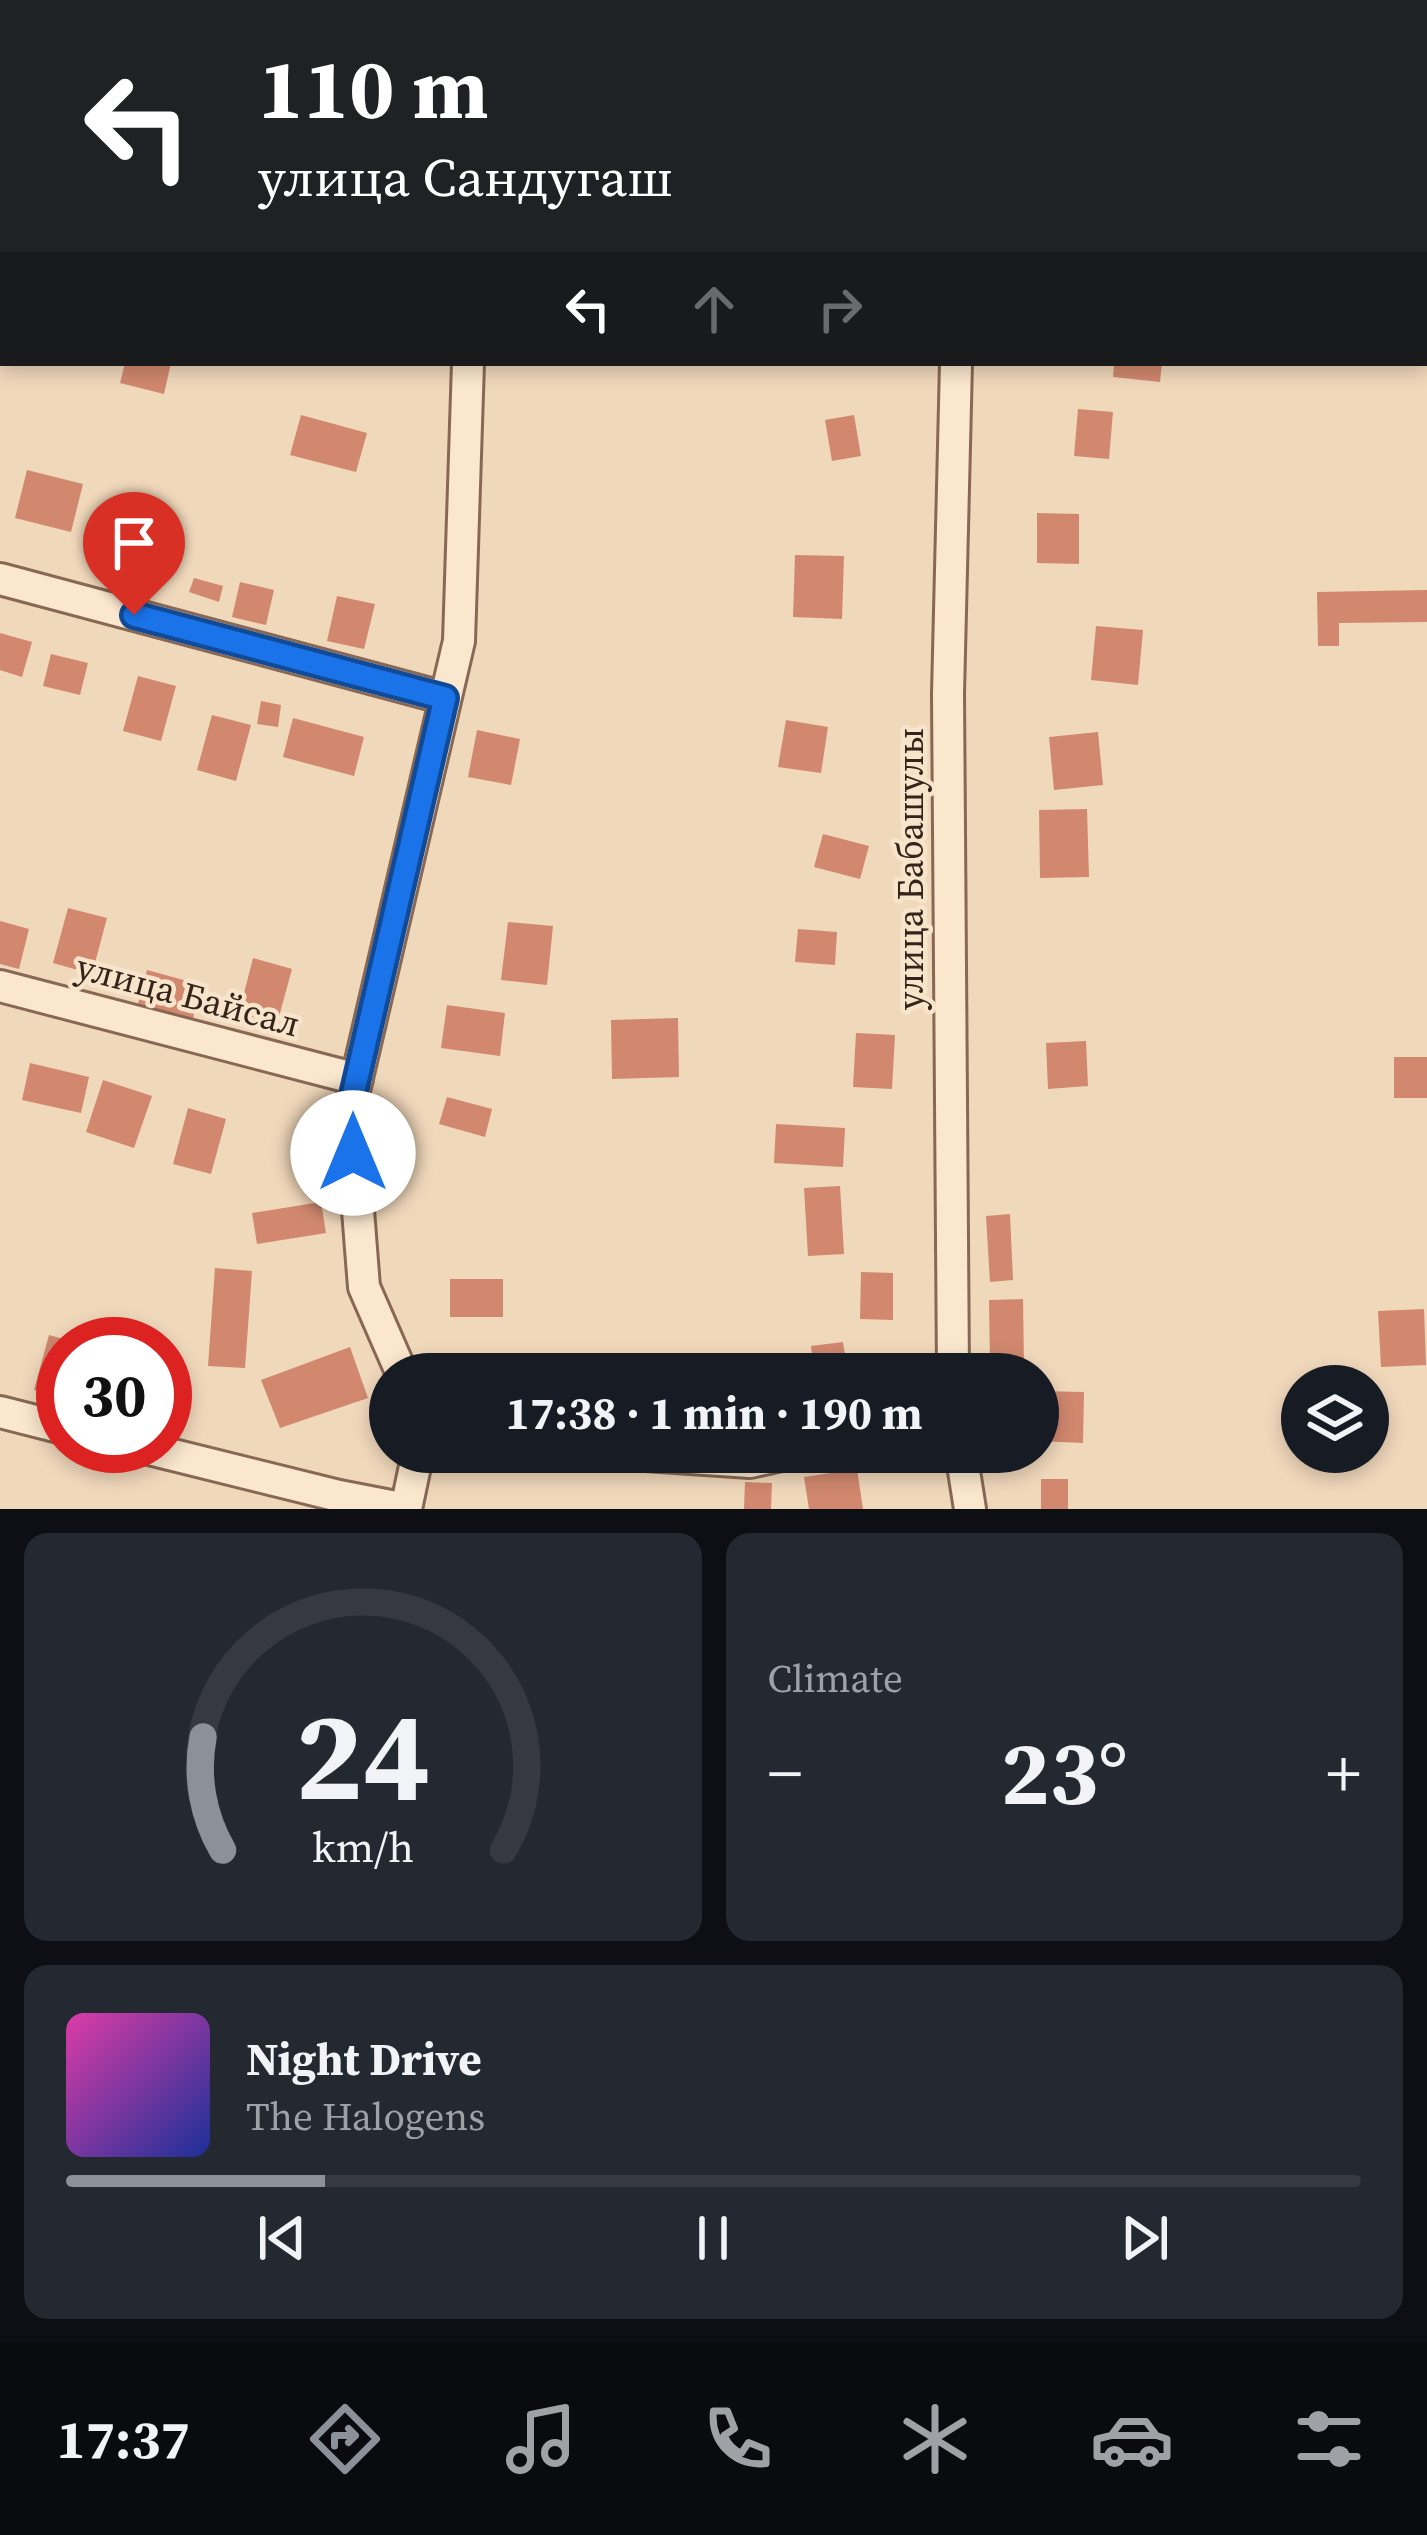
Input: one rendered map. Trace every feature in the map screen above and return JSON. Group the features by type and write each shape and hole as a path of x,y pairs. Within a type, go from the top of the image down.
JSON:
{"street":[{"path":"393,1353 364,1287 350,1108 459,641 468,366"},
{"name":"улица Бабашулы","path":"953,1353 948,694 956,366"},
{"path":"0,579 445,698"},
{"name":"улица Байсал","path":"0,986 356,1079"},
{"path":"0,1412 36,1421"},
{"path":"192,1460 406,1509 414,1473"},
{"path":"964,1473 970,1509"}],"building":[{"path":"124,366 170,366 164,394 120,383"},
{"path":"1114,366 1162,366 1160,382 1113,377"},
{"path":"1078,409 1113,412 1109,459 1074,456"},
{"path":"301,415 367,433 356,472 290,455"},
{"path":"854,415 861,456 832,461 825,420"},
{"path":"27,470 83,484 71,532 15,518"},
{"path":"1037,513 1079,514 1079,564 1037,563"},
{"path":"795,555 844,556 842,619 793,617"},
{"path":"194,578 223,586 219,602 189,592"},
{"path":"240,582 274,590 266,625 232,617"},
{"path":"1427,590 1427,622 1339,623 1339,646 1318,646 1317,592"},
{"path":"337,596 375,604 364,649 327,641"},
{"path":"1096,626 1143,630 1138,685 1091,680"},
{"path":"0,633 32,642 22,677 0,670"},
{"path":"51,654 88,663 80,695 43,686"},
{"path":"138,676 176,686 161,741 123,731"},
{"path":"261,701 281,705 278,727 257,724"},
{"path":"212,715 251,725 236,781 197,770"},
{"path":"293,718 364,737 354,776 283,757"},
{"path":"786,720 828,727 821,773 778,767"},
{"path":"477,730 520,739 511,785 468,777"},
{"path":"1098,732 1103,785 1054,790 1049,737"},
{"path":"1087,809 1089,877 1040,878 1039,810"},
{"path":"823,834 869,846 860,879 814,867"},
{"path":"68,908 107,918 92,974 53,963"},
{"path":"0,921 29,929 19,969 0,964"},
{"path":"508,922 553,926 547,985 501,980"},
{"path":"798,929 837,932 835,965 795,962"},
{"path":"253,958 292,969 277,1024 239,1013"},
{"path":"147,970 202,985 192,1022 137,1008"},
{"path":"447,1005 505,1013 500,1056 441,1048"},
{"path":"678,1018 679,1077 612,1079 611,1020"},
{"path":"856,1033 895,1035 892,1089 853,1087"},
{"path":"1086,1041 1088,1086 1048,1089 1046,1043"},
{"path":"1394,1057 1427,1057 1427,1098 1394,1098"},
{"path":"30,1063 89,1077 81,1113 22,1100"},
{"path":"103,1080 152,1096 134,1148 86,1132"},
{"path":"447,1097 492,1109 485,1137 439,1124"},
{"path":"188,1108 226,1119 211,1174 173,1164"},
{"path":"776,1124 845,1128 843,1167 774,1163"},
{"path":"840,1186 844,1254 808,1256 804,1188"},
{"path":"321,1202 326,1233 257,1244 252,1213"},
{"path":"1010,1214 1013,1280 990,1282 986,1216"},
{"path":"215,1268 252,1271 245,1368 208,1366"},
{"path":"861,1272 893,1273 893,1320 860,1319"},
{"path":"450,1279 503,1279 503,1317 450,1317"},
{"path":"1023,1299 1024,1353 990,1353 989,1300"},
{"path":"1424,1309 1426,1365 1381,1365 1378,1311"},
{"path":"843,1342 845,1353 812,1353 811,1346"},
{"path":"350,1347 368,1398 280,1428 261,1380"},
{"path":"1059,1391 1084,1392 1083,1443 1059,1442"},
{"path":"858,1473 863,1509 809,1509 804,1477"},
{"path":"1041,1479 1068,1479 1068,1509 1041,1509"},
{"path":"745,1482 772,1483 771,1509 744,1509"}],"route":[{"path":"134,615 445,698 350,1108 353,1153"}]}
